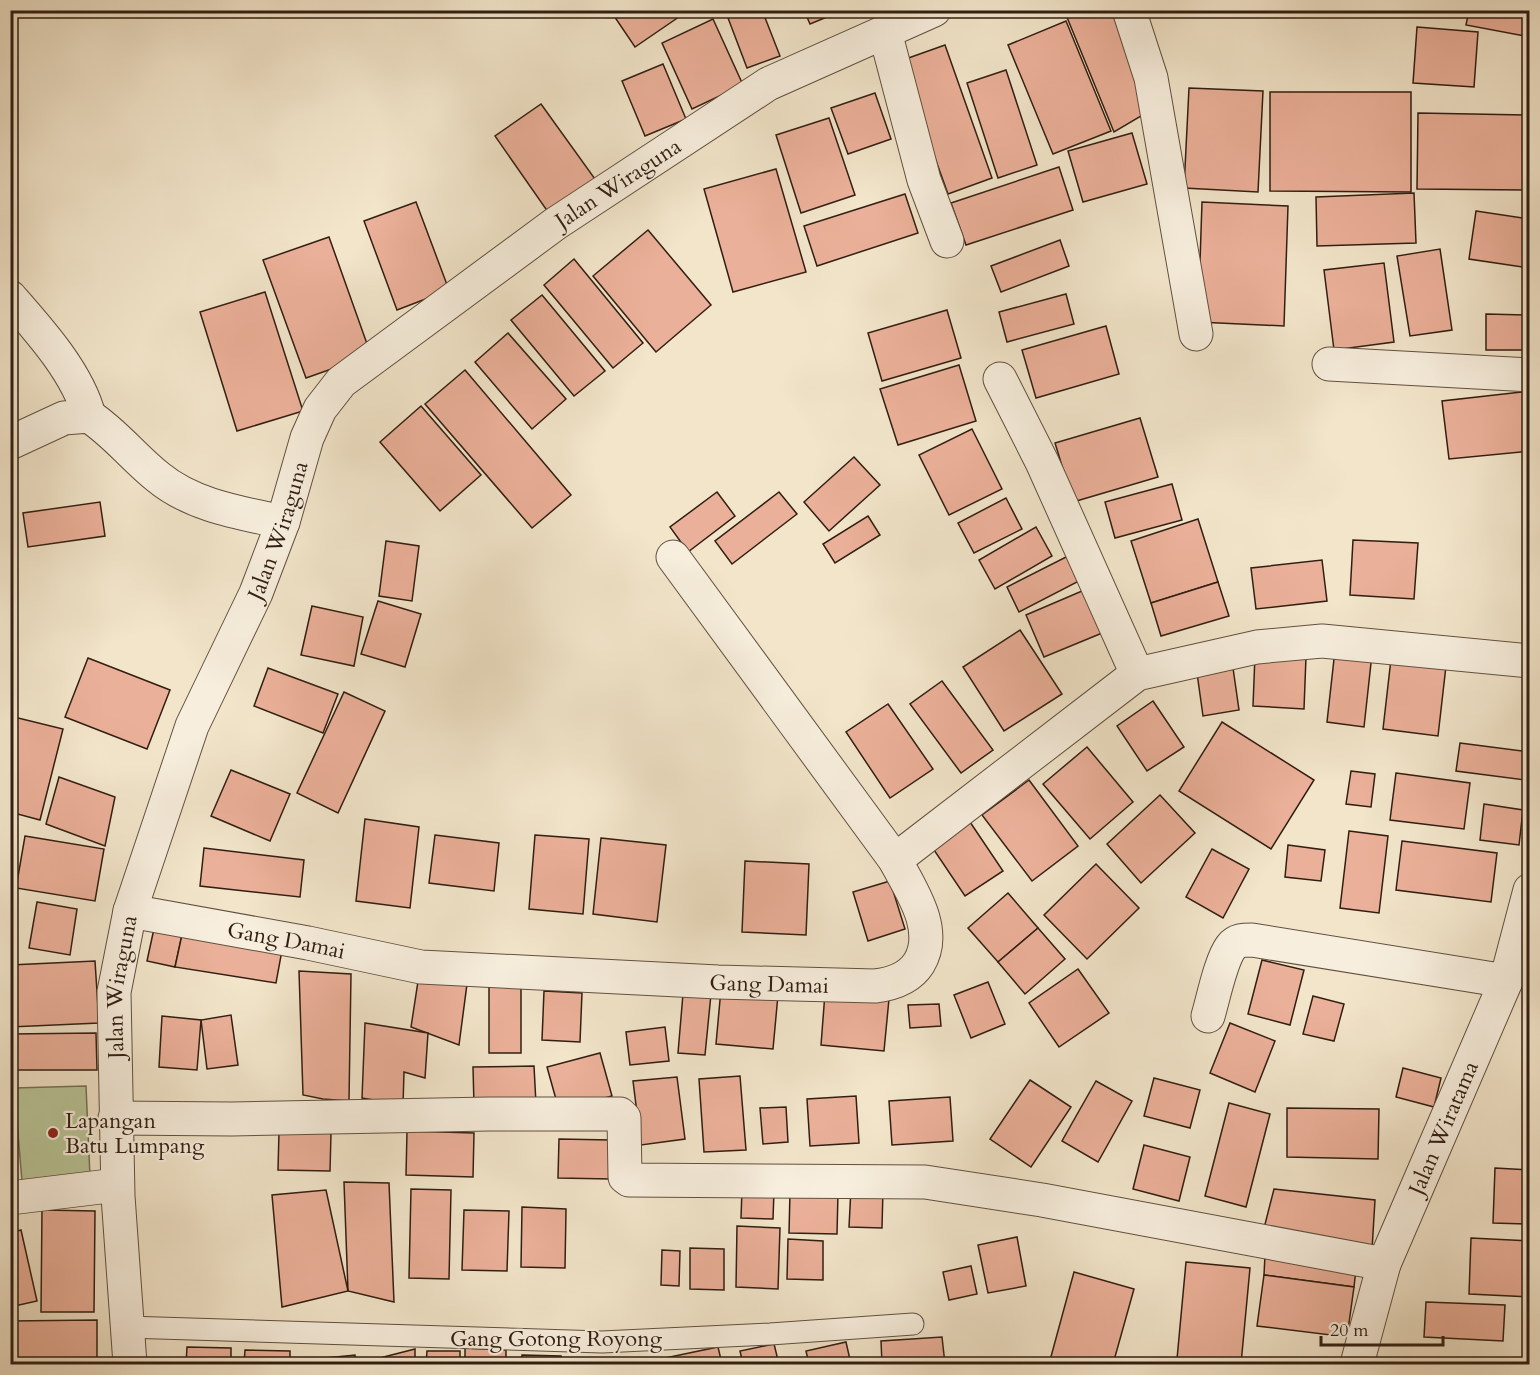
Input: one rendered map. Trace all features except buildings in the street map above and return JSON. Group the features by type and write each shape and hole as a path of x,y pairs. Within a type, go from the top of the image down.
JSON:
{"street":[{"name":"Jalan Wiraguna","path":"130,1365 117,1185 114,992 130,911 192,726 256,593 283,522 307,438 320,409 341,382 555,224 768,84 934,10"},
{"path":"1129,10 1150,78 1196,334"},
{"path":"885,32 924,180 947,241"},
{"path":"10,297 58,357 77,387 89,416 108,430 159,478 178,491 230,510 283,522"},
{"path":"1329,364 1530,375"},
{"path":"1000,379 1042,462 1137,674"},
{"path":"10,443 64,418 89,416"},
{"name":"Gang Damai","path":"130,911 308,943 421,967 706,982 875,986 898,981 909,974 917,966 927,943 918,904 896,860 673,557"},
{"path":"896,860 1137,674 1257,647 1323,641 1530,661"},
{"name":"Jalan Wiratama","path":"1357,1365 1384,1264 1506,981 1530,890"},
{"path":"1208,1016 1226,957 1231,946 1240,940 1252,940 1506,981"},
{"path":"115,1118 232,1119 477,1114 620,1114 624,1118 625,1177 629,1180 926,1182 1042,1200 1384,1264"},
{"path":"10,1198 117,1185"}],"lane":[{"name":"Gang Gotong Royong","path":"126,1327 602,1342 770,1334 913,1323"}],"green space":[{"name":"Lapangan Batu Lumpang","path":"86,1086 90,1177 22,1181 14,1088"}],"place":[{"name":"Lapangan Batu Lumpang","path":"53,1133"}]}
